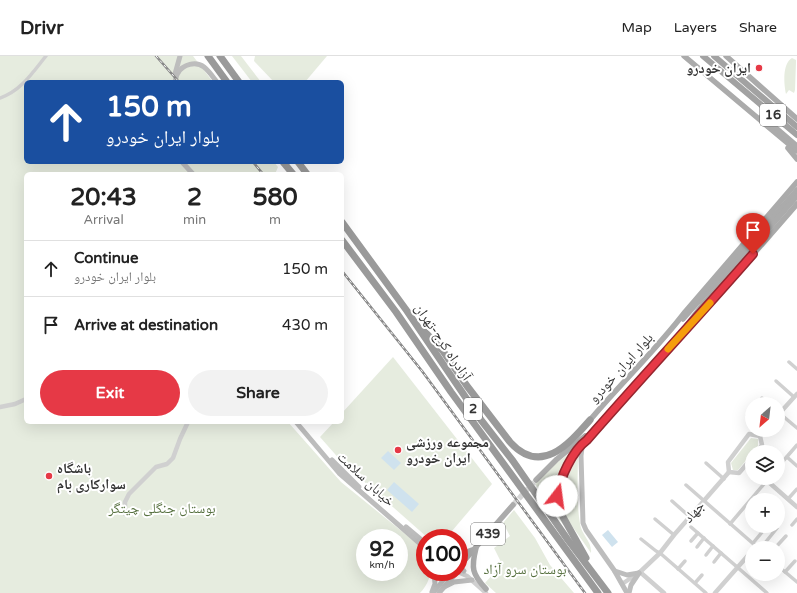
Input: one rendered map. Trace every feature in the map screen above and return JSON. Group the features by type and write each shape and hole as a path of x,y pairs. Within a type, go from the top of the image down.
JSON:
{"highway":[{"path":"208,56 226,80"},
{"path":"220,56 238,80"},
{"name":"16","path":"703,56 797,127"},
{"name":"16","path":"714,56 797,135"},
{"name":"آزادراه کرج-تهران","path":"344,225 407,311 477,414 513,461 568,540 608,593"},
{"name":"2","path":"344,243 396,312 456,398 598,593"},
{"path":"407,311 443,352 510,442 526,455 538,457 549,456 577,435 590,420"},
{"path":"592,571 581,547 563,516 557,496 561,481 580,445 587,440 597,427"}],"main road":[{"path":"174,80 180,56"},
{"path":"684,56 797,151"},
{"path":"726,56 797,118"},
{"path":"175,80 178,72 184,66 191,64 204,67 215,80"},
{"path":"727,92 752,108 797,146"},
{"path":"727,92 748,113 791,150 797,159"},
{"path":"183,164 191,172"},
{"path":"795,189 797,181"},
{"name":"بلوار ایران خودرو","path":"677,339 725,275 795,189"},
{"name":"بلوار ایران خودرو","path":"590,420 795,189"},
{"name":"بلوار ایران خودرو","path":"670,331 725,275 797,196"},
{"name":"بلوار ایران خودرو","path":"536,480 552,463 597,427 696,320 797,204"},
{"path":"617,389 625,396"},
{"name":"خیابان سلامت","path":"298,424 339,473 416,539"},
{"name":"خیابان سلامت","path":"302,424 350,479 416,539"},
{"path":"587,440 582,447 581,456 583,523 586,530 628,593"},
{"name":"439","path":"468,558 513,505"},
{"path":"468,551 476,548"},
{"path":"476,548 474,556 474,571 476,579 487,592"},
{"path":"614,570 627,575 640,573"},
{"path":"628,593 631,585 640,573"},
{"path":"444,587 454,582 472,580"},
{"path":"432,593 435,581"},
{"path":"432,593 442,581"},
{"path":"439,593 449,581"}],"street":[{"path":"26,80 46,56"},
{"path":"0,98 15,90 24,82"},
{"path":"789,362 797,369"},
{"path":"776,382 796,395 785,407"},
{"path":"0,407 15,404 24,400"},
{"path":"785,419 797,428"},
{"path":"125,514 125,502 129,494 156,467 167,464 173,458 187,424"},
{"path":"745,468 740,473 729,472 728,462 747,437"},
{"path":"797,445 787,457 797,466"},
{"path":"706,463 724,479"},
{"name":"جهاد","path":"622,584 640,573 660,553 729,472"},
{"path":"730,524 762,485"},
{"path":"774,485 797,507"},
{"path":"686,486 749,541"},
{"path":"789,498 797,489"},
{"path":"789,498 797,503"},
{"path":"672,501 690,517"},
{"path":"655,519 674,535"},
{"path":"792,525 797,519"},
{"path":"692,528 767,593"},
{"path":"691,541 698,533"},
{"path":"763,541 771,533"},
{"path":"781,541 786,536"},
{"path":"697,547 704,538"},
{"path":"641,539 660,553 706,593"},
{"path":"706,555 713,546"},
{"path":"714,562 721,553"},
{"path":"715,593 745,560"},
{"path":"678,569 685,561"},
{"path":"795,561 785,572 797,582"},
{"path":"640,573 664,593"},
{"path":"468,575 487,592"},
{"path":"694,583 702,575"},
{"path":"468,576 487,592"}],"green space":[{"name":"بوستان جنگلی چیتگر","path":"0,56 193,56 211,80 24,80 24,164 276,164 278,167 276,172 24,172 24,424 290,424 341,482 399,529 356,529 356,581 408,581 408,536 416,543 416,581 428,581 420,593 0,593"},
{"path":"232,56 241,56 259,80 250,80"},
{"path":"255,56 327,56 307,80 272,80 254,61"},
{"path":"792,58 796,60 795,90 794,93 789,90 786,94 784,80 785,69"},
{"name":"مجموعه ورزشی ایران خودرو","path":"393,357 492,484 454,529 418,529 342,462 320,437 332,424 344,424 344,411"},
{"path":"751,438 758,439 758,445 745,445"},
{"path":"745,446 745,462 738,470 733,470 731,463"},
{"path":"574,450 555,486 554,494 564,526 535,484 555,464"},
{"path":"578,451 578,497 580,524 590,545 591,553 563,513 560,500 565,482 575,462"},
{"name":"بوستان سرو آزاد","path":"514,510 535,538 550,565 574,593 496,593 485,583 502,564 494,548 510,536 503,523"}],"water":[{"path":"388,451 401,463 394,470 381,458"},
{"path":"394,482 419,504 412,512 387,490"},
{"path":"608,530 618,542 612,547 602,535"}],"tunnel":[{"path":"513,505 536,480"}],"railway":[{"path":"156,56 177,80"},
{"path":"255,164 261,172"},
{"path":"344,274 422,371 585,593"}],"slow traffic":[{"path":"668,349 710,303"}],"place":[{"name":"ایران خودرو","path":"759,68"},
{"name":"مجموعه ورزشی ایران خودرو","path":"398,450"},
{"name":"باشگاه سوارکاری بام","path":"49,476"}],"route":[{"path":"557,496 561,481 576,450 580,445 587,440 625,396 696,320 753,254"}]}
